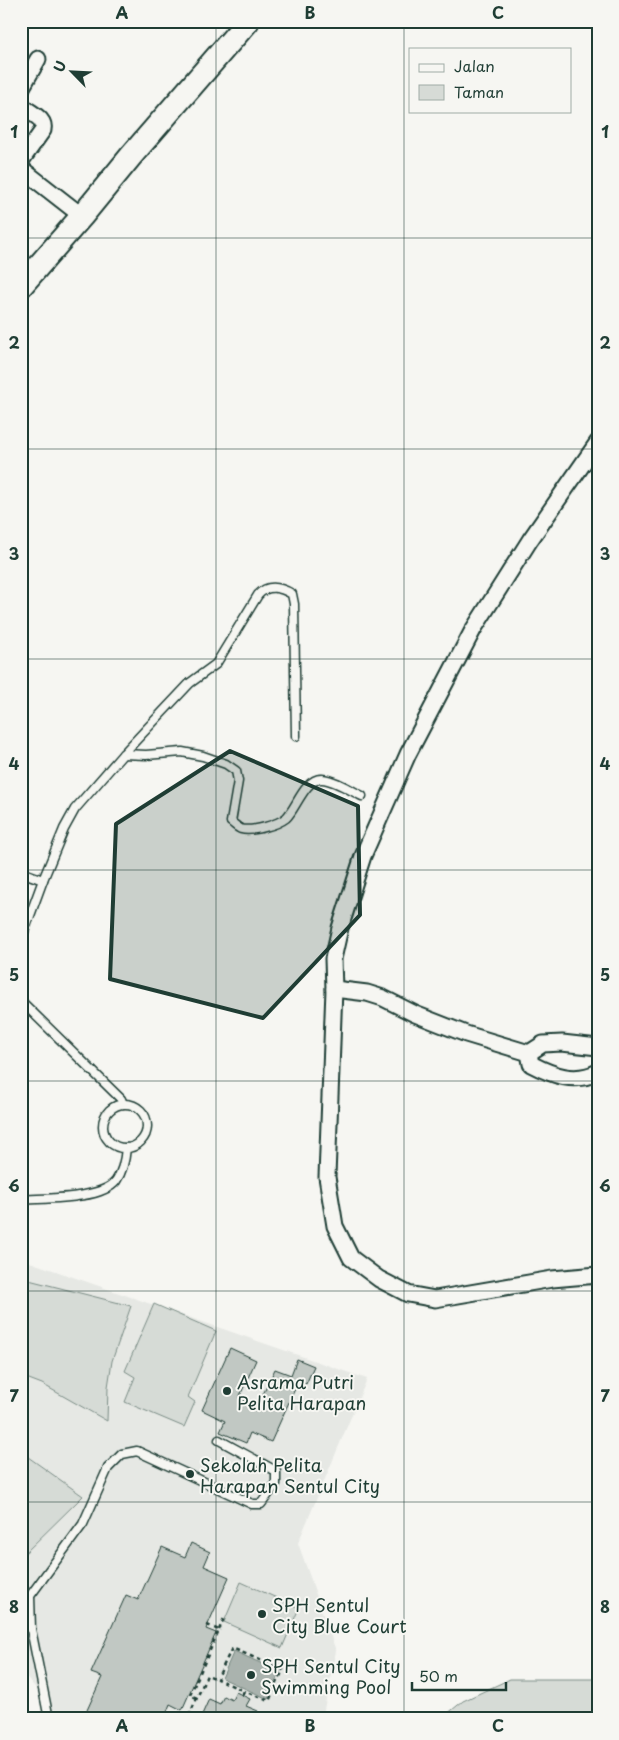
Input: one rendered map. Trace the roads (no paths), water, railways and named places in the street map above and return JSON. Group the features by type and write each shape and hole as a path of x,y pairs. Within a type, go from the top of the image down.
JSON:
{"main road":[{"path":"21,286 248,21"}],"street":[{"path":"21,90 38,59"},
{"path":"21,104 42,120 44,126 21,161"},
{"path":"21,167 82,216"},
{"path":"598,442 530,540 473,630 408,754 362,856 340,928 333,959 334,989 327,1176 335,1226 350,1258 379,1279 408,1294 436,1299 552,1279 598,1275"},
{"path":"334,989 367,993 383,998 415,1014 466,1034 529,1053 543,1044 562,1043 598,1047"},
{"path":"529,1053 531,1064 563,1077 580,1078 598,1072"}],"lane":[{"path":"21,940 64,829 75,809 123,754 190,683 216,664 258,595 263,590 273,587 284,589 292,594 293,599 296,736"},
{"path":"123,754 146,756 182,752 203,756 226,764 236,771 238,782 231,822 241,829 266,828 286,818 305,789 321,779 338,784 362,796"},
{"path":"21,872 43,880"},
{"path":"21,1001 121,1098 123,1104"},
{"path":"123,1104 135,1106 144,1115 147,1127 142,1139 138,1143 126,1148 114,1145 105,1137 103,1131 104,1118 107,1113 117,1105 123,1104"},
{"path":"21,1200 83,1195 105,1190 115,1182 121,1171 125,1160 126,1148"},
{"path":"49,1719 30,1629 30,1596 83,1524 108,1468 122,1454 136,1451 252,1504 261,1504 276,1484 276,1471 220,1440"}],"place":[{"name":"Asrama Putri Pelita Harapan","path":"227,1391"},
{"name":"Sekolah Pelita Harapan Sentul City","path":"190,1474"},
{"name":"SPH Sentul City Blue Court","path":"262,1614"},
{"name":"SPH Sentul City Swimming Pool","path":"251,1675"}]}
